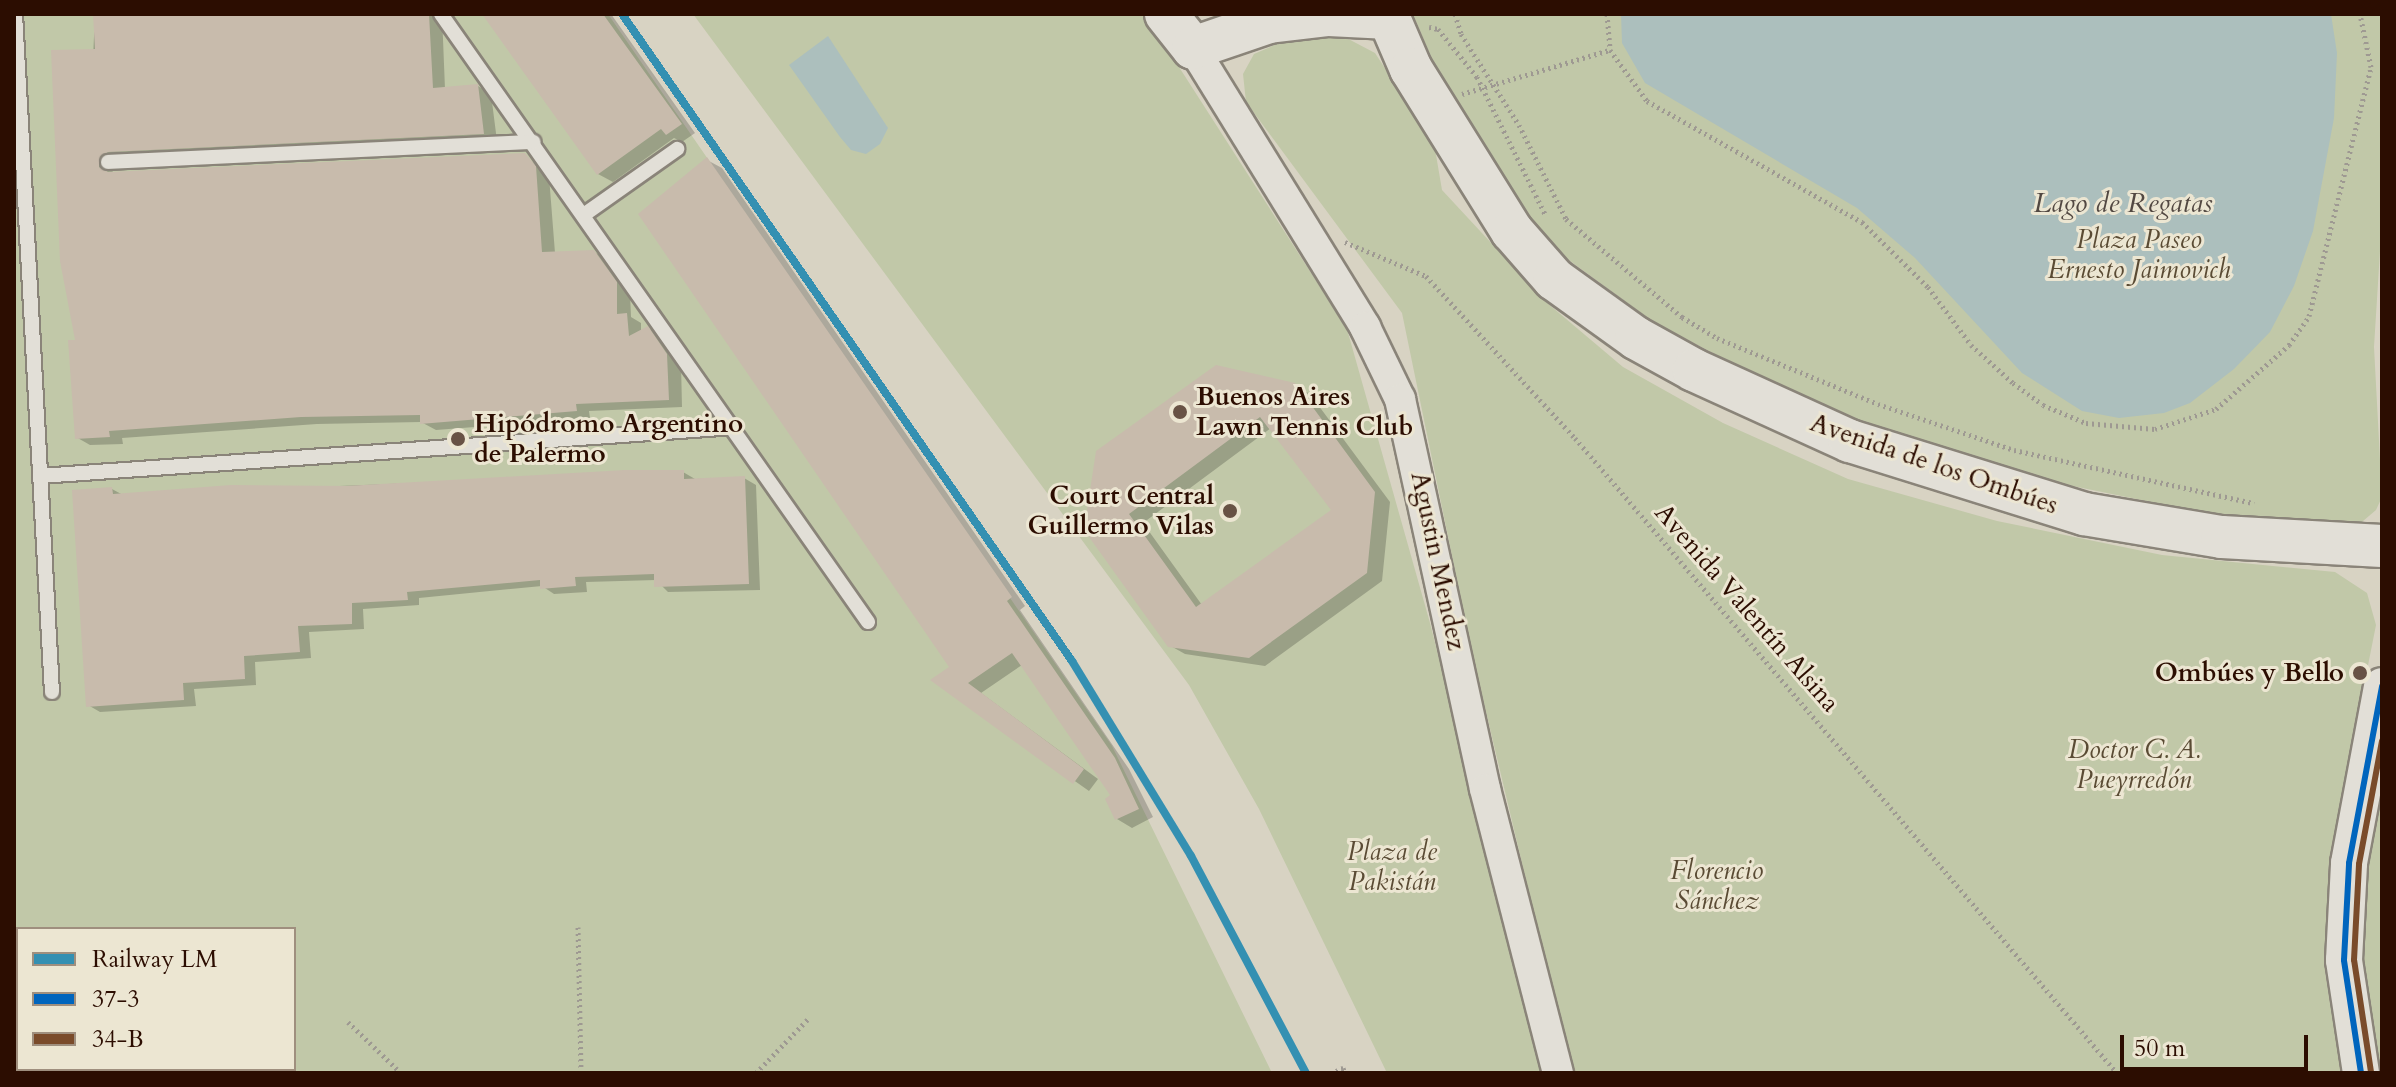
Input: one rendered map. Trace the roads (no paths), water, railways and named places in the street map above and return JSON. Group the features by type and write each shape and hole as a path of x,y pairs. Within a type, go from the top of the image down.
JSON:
{"main road":[{"path":"1166,14 1193,48 1266,18 1389,16"},
{"name":"Avenida de los Ombúes","path":"1389,16 1401,51 1512,231 1554,279 1636,338 1768,405 1850,441 2084,514 2222,537 2382,546"}],"street":[{"name":"Agustin Mendez","path":"1193,48 1365,327 1400,399 1485,789 1558,1073"},
{"path":"2361,1073 2344,960 2349,863 2382,686"}],"lane":[{"path":"15,14 52,692"},
{"path":"441,14 735,427 868,622"},
{"path":"108,162 534,142"},
{"path":"585,214 677,149"},
{"path":"40,476 735,427"}],"water":[{"name":"Lago de Regatas","path":"1621,14 2331,14 2337,53 2334,118 2313,231 2294,286 2270,332 2234,369 2190,403 2164,413 2119,418 2082,411 2022,373 1915,258 1857,208 1645,83 1622,43"},
{"path":"828,36 888,128 880,144 866,154 851,150 789,65"}],"rail line":[{"name":"LM","path":"622,14 1072,661 1191,856 1306,1073"}],"place":[{"name":"Buenos Aires Lawn Tennis Club","path":"1180,412"},
{"name":"Hipódromo Argentino de Palermo","path":"458,439"},
{"name":"Court Central Guillermo Vilas","path":"1230,511"},
{"name":"Ombúes y Bello","path":"2360,673"}],"park label":[{"name":"Plaza Paseo Ernesto Jaimovich","path":"2139,255"},
{"name":"Doctor C. A. Pueyrredón","path":"2134,765"},
{"name":"Plaza de Pakistán","path":"1392,867"},
{"name":"Florencio Sánchez","path":"1717,886"}]}
